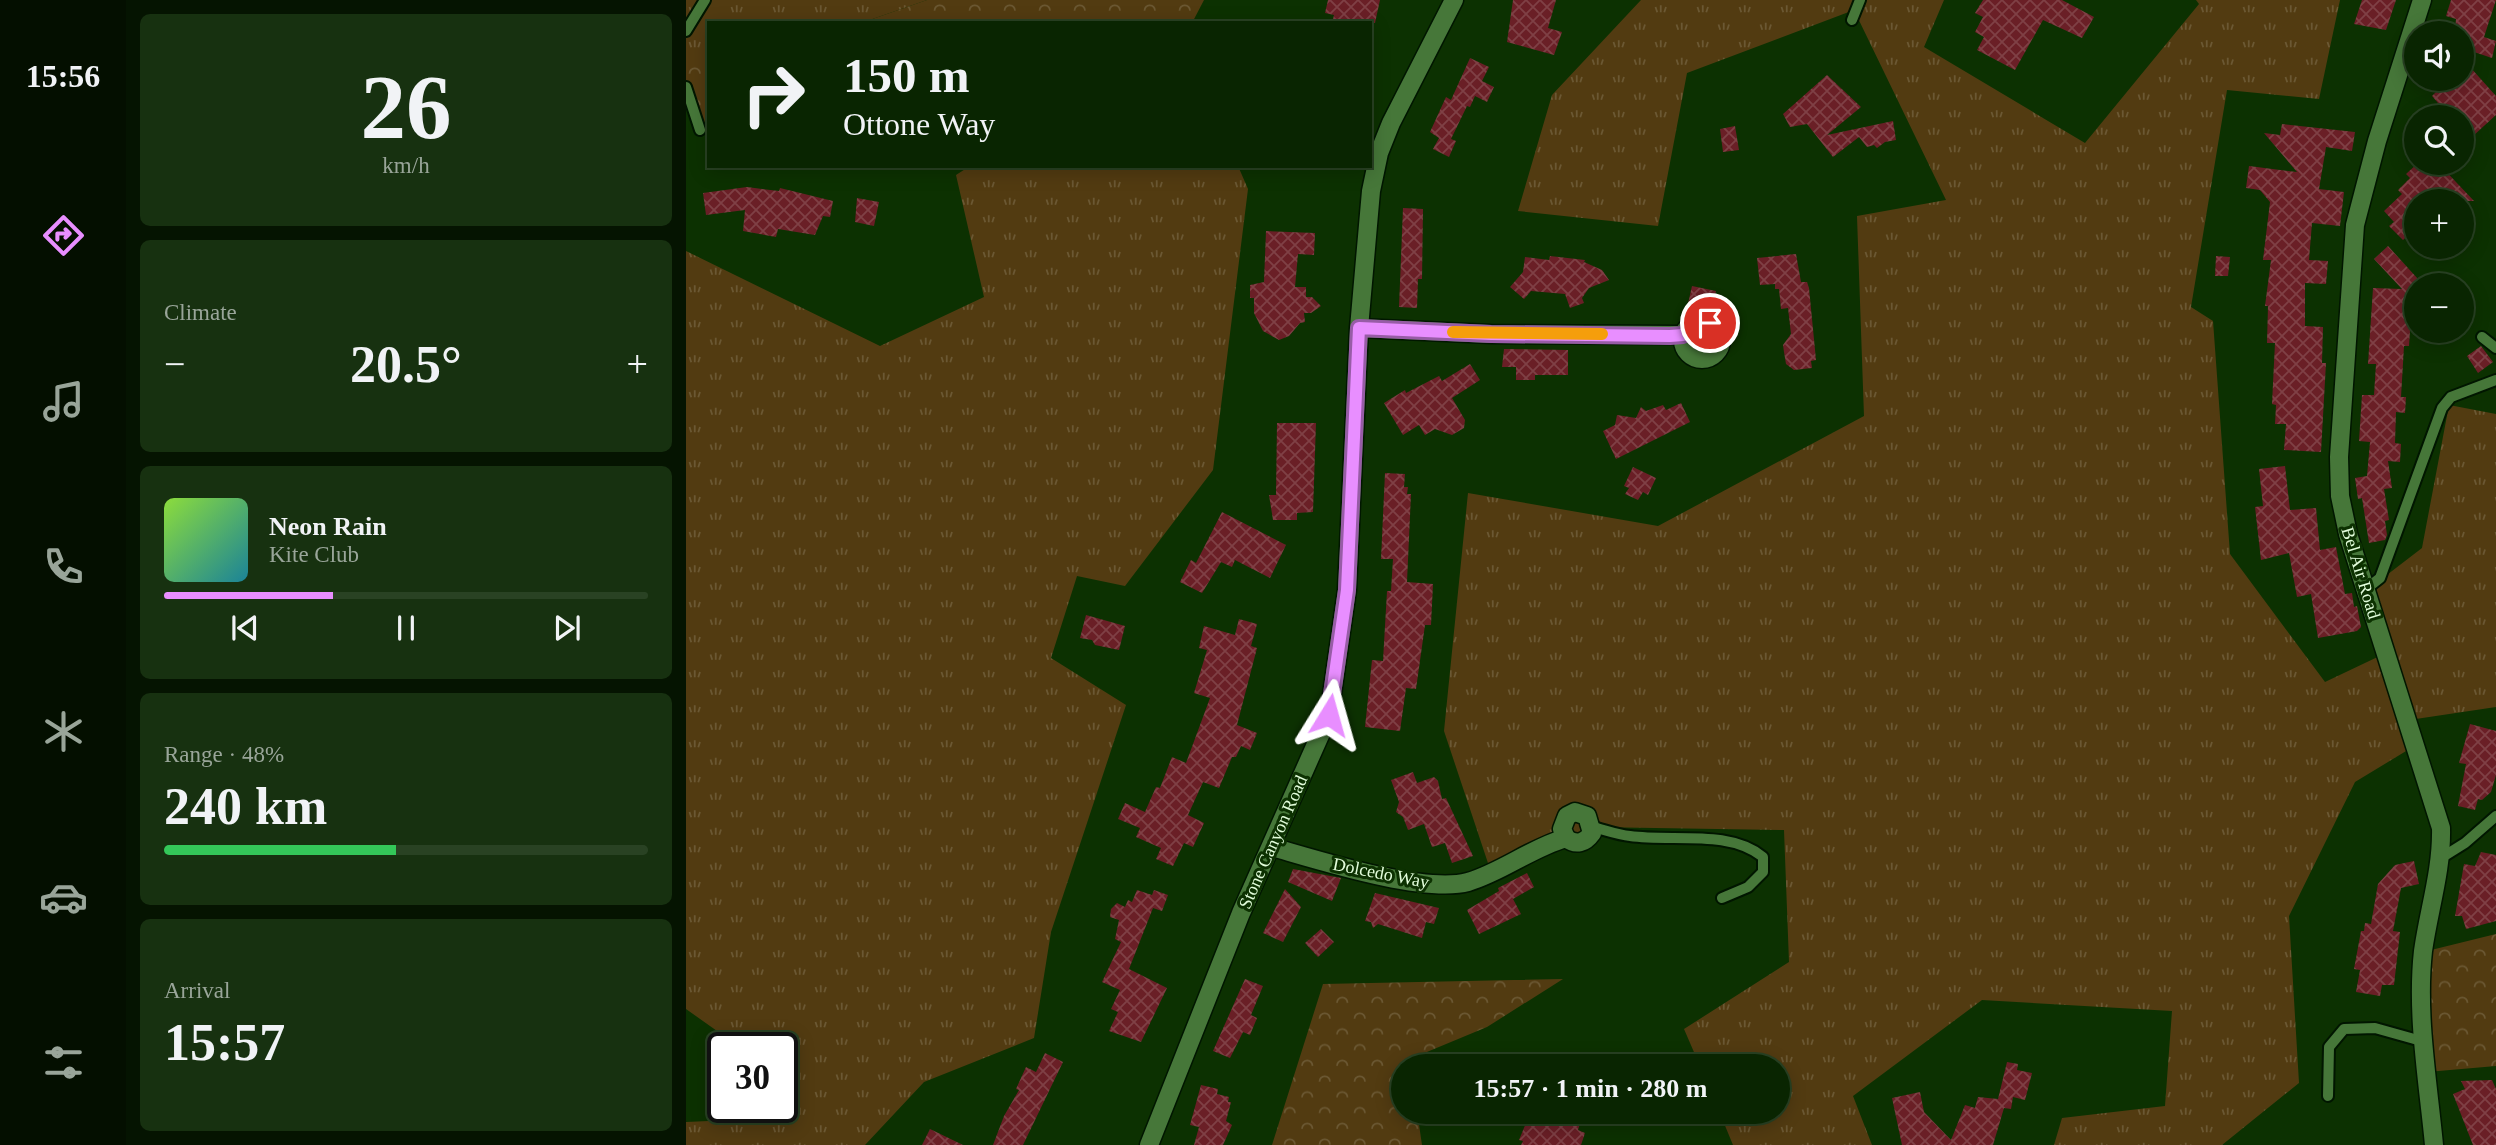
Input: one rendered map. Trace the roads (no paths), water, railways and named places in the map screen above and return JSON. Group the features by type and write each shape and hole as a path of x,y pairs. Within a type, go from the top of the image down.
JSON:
{"street":[{"name":"Stone Canyon Road","path":"1149,1145 1237,923 1329,715 1347,590 1365,239 1379,153 1454,0"},
{"name":"Bel Air Road","path":"2422,0 2355,225 2340,444 2340,496 2366,589 2441,828 2441,858 2423,951 2424,1042 2434,1145"},
{"path":"1359,328 1491,334 1683,335"},
{"name":"Dolcedo Way","path":"1272,847 1355,870 1444,884 1467,882 1542,845 1566,838 1575,843 1583,842 1591,835 1593,827"}],"lane":[{"path":"686,31 705,0"},
{"path":"1852,20 1860,0"},
{"path":"686,87 700,130"},
{"path":"2482,337 2496,348"},
{"path":"2366,589 2380,578 2442,408 2451,397 2496,380"},
{"path":"2441,858 2465,843 2496,816"},
{"path":"1593,827 1628,836 1712,840 1750,846 1763,857 1763,872 1748,887 1723,898"},
{"path":"2328,1096 2329,1047 2335,1036 2344,1029 2375,1028 2424,1042"}]}
